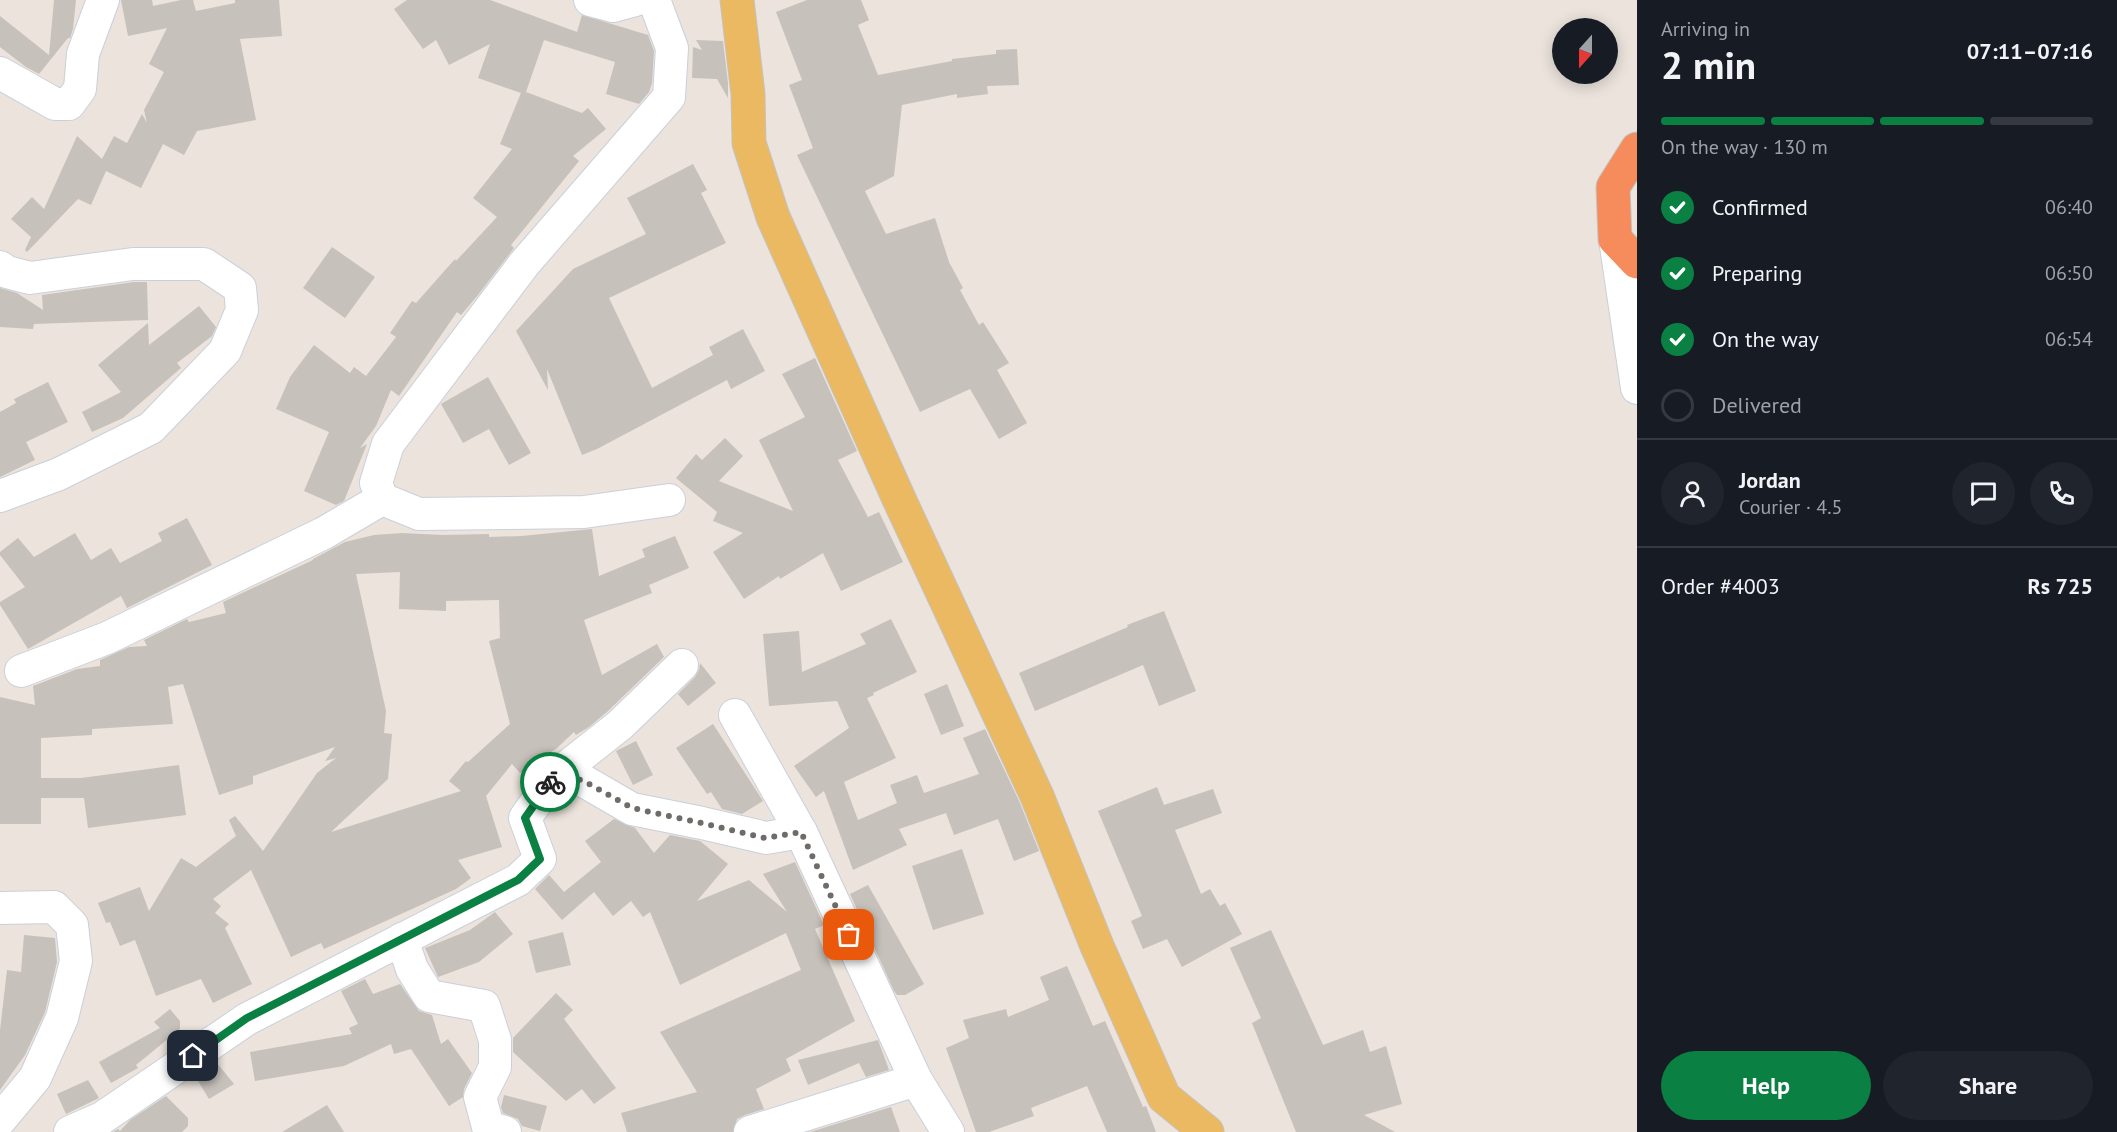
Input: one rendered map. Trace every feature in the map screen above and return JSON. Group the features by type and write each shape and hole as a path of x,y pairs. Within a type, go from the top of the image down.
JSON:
{"highway":[{"path":"1637,149 1613,187 1615,239 1637,262"}],"main road":[{"path":"737,0 748,94 749,143 772,218 1037,796 1097,946 1164,1097 1207,1132"}],"street":[{"path":"0,73 55,104 69,104 81,89 83,54 103,0"},
{"path":"590,0 613,6 635,0"},
{"path":"654,0 672,48 669,97 524,264 388,444 376,483 382,499 419,514 584,512 669,500"},
{"path":"1615,239 1637,388"},
{"path":"0,267 7,273 30,278 133,264 204,264 240,288 242,310 225,351 151,428 59,474 0,496"},
{"path":"21,671 107,638 324,533 382,499"},
{"path":"70,1132 102,1118 247,1018 518,880 540,859 525,818 554,777 620,725 682,665"},
{"path":"735,715 801,832 916,1080 948,1132"},
{"path":"554,777 582,780 632,808 765,838 801,832"},
{"path":"0,908 54,907 72,925 76,961 62,1018 35,1078 0,1120"},
{"path":"402,939 412,969 429,996 484,1006 495,1040 495,1067 480,1097 488,1127 505,1132"},
{"path":"750,1132 916,1080"}],"building":[{"path":"54,0 76,0 73,29 70,38 39,74 0,47 0,16 49,55"},
{"path":"121,0 152,0 153,6 193,0 196,11 235,3 235,0 279,0 282,36 240,39 256,120 197,131 184,155 163,144 141,188 106,171 91,205 78,199 27,252 25,250 31,237 11,219 32,197 44,209 77,136 102,159 114,136 127,143 142,114 147,123 144,110 164,72 149,64 167,28 128,36"},
{"path":"407,0 490,0 577,32 582,15 648,35 654,51 652,83 649,92 639,104 606,94 615,62 544,40 526,92 582,113 588,108 606,129 573,156 579,161 511,245 514,248 478,295 461,315 457,312 399,396 391,390 376,426 360,448 367,444 344,501 336,505 304,491 329,432 276,409 290,377 314,345 350,373 354,367 366,376 396,337 390,333 412,301 416,303 497,217 473,198 512,149 500,144 521,93 478,78 490,44 449,65 436,40 423,49 394,9"},
{"path":"807,0 861,0 869,20 858,25 878,75 952,61 952,59 996,54 996,50 1017,49 1019,85 987,86 988,94 957,98 957,94 902,105 894,176 865,191 886,234 935,218 949,262 963,288 960,290 979,325 983,322 1009,363 997,370 1027,423 999,439 970,389 920,412 797,155 813,148 789,85 802,80 776,12"},
{"path":"696,40 723,41 728,98 717,79 692,78 693,47 702,50"},
{"path":"693,164 707,190 701,193 726,243 609,298 652,388 713,355 709,347 743,329 765,371 731,389 727,380 582,455 547,369 548,390 516,331 573,269 646,234 627,198"},
{"path":"332,247 375,277 345,318 303,288"},
{"path":"147,282 148,320 34,324 33,329 0,327 0,288 17,293 43,310 42,295"},
{"path":"199,306 216,327 212,336 177,363 181,368 123,418 92,432 82,412 121,392 98,365 148,323 149,345"},
{"path":"815,358 857,451 838,460 868,517 879,512 903,562 841,591 823,553 780,579 779,576 744,599 713,552 743,533 713,521 717,512 676,478 696,454 702,460 725,438 743,456 719,481 793,511 759,440 805,417 782,374"},
{"path":"488,377 531,453 509,465 489,429 463,443 441,404"},
{"path":"48,382 68,422 26,442 35,460 0,477 0,412 16,403 14,399"},
{"path":"187,518 212,565 127,608 121,596 28,649 0,605 0,602 25,587 0,555 0,552 18,538 34,557 75,533 91,560 111,548 120,563 162,541 158,533"},
{"path":"592,529 599,576 645,557 642,549 675,536 689,568 649,585 652,593 584,620 602,675 657,644 664,657 589,727 576,735 574,732 557,748 520,773 512,764 486,796 502,847 458,860 471,878 456,889 324,949 321,943 291,957 251,870 213,899 221,906 215,913 229,924 225,928 252,984 213,1003 201,979 156,996 135,940 120,946 110,922 106,923 98,903 140,887 149,911 181,858 196,867 236,836 229,820 235,816 263,851 317,773 336,758 325,761 335,747 253,776 253,784 219,795 183,684 168,687 173,724 92,729 92,735 41,738 41,778 81,778 179,765 186,815 88,828 84,798 41,798 41,824 0,824 0,697 35,705 33,686 77,669 100,666 100,660 129,647 147,646 144,640 187,619 189,622 226,613 223,602 313,560 345,542 374,535 402,533 489,534 489,537","holes":["400,572 399,609 446,611 446,601 499,600 500,638 489,641 510,724 468,762 466,761 449,781 461,791 331,832 388,779 392,734 384,733 386,711 356,574"]},
{"path":"1164,611 1196,691 1159,706 1143,665 1035,711 1019,673"},
{"path":"891,619 917,672 867,698 896,758 844,782 858,820 897,803 890,785 917,775 924,793 979,774 963,738 985,729 1020,803 1039,851 1014,861 998,819 954,835 946,813 899,829 907,845 853,870 824,791 816,797 794,766 849,728 837,701 769,706 763,634 799,631 802,672 866,644 860,634"},
{"path":"700,663 716,683 688,706 678,694 695,677"},
{"path":"947,684 964,726 941,735 924,694"},
{"path":"713,724 763,801 742,814 722,809 711,792 707,794 676,748"},
{"path":"636,741 653,775 633,785 616,751"},
{"path":"1157,787 1164,805 1213,789 1222,813 1175,830 1201,894 1210,889 1220,906 1225,903 1242,934 1182,967 1167,939 1143,949 1131,921 1142,916 1098,811"},
{"path":"614,819 635,828 654,853 670,835 700,841 728,864 697,901 749,880 787,912 763,874 795,862 824,925 815,929 855,1021 786,1059 791,1071 756,1089 764,1109 737,1119 733,1132 627,1132 621,1113 697,1092 660,1032 801,970 786,933 680,985 650,912 643,917 631,901 613,916 594,892 562,920 535,889 549,875 564,892 601,862 585,841"},
{"path":"962,849 984,914 933,930 912,866"},
{"path":"868,885 924,984 905,995 897,995 894,991 850,894"},
{"path":"495,912 513,934 479,962 438,977 425,948 470,930"},
{"path":"1271,930 1323,1045 1363,1030 1370,1052 1386,1046 1402,1104 1364,1115 1395,1132 1296,1132 1252,1023 1261,1018 1230,948"},
{"path":"563,932 571,965 536,973 528,941"},
{"path":"24,935 55,938 57,962 45,1012 25,1055 0,1090 0,1030 7,970 21,972"},
{"path":"1067,966 1093,1026 1105,1021 1156,1132 1107,1132 1087,1086 1031,1108 1034,1116 989,1132 976,1132 946,1048 969,1038 963,1020 1006,1009 1008,1017 1049,1000 1040,977"},
{"path":"365,979 373,994 400,984 419,1011 432,1015 441,1044 448,1039 472,1073 464,1089 463,1097 449,1106 411,1049 394,1054 391,1044 344,1066 255,1081 250,1052 352,1034 349,1028 358,1024 341,991"},
{"path":"556,993 573,1010 564,1019 616,1088 594,1104 582,1089 566,1101 513,1052 513,1038"},
{"path":"170,1009 180,1021 180,1029 136,1065 138,1068 111,1083 99,1062 160,1028 154,1022"},
{"path":"878,1040 889,1070 866,1077 859,1063 808,1085 798,1060"},
{"path":"216,1062 234,1084 209,1099 195,1076"},
{"path":"88,1080 99,1098 66,1114 57,1094"},
{"path":"504,1095 547,1106 540,1131 522,1126 518,1119 503,1113 501,1107"},
{"path":"166,1096 188,1118 188,1126 182,1132 113,1132 118,1129 120,1131 130,1120"},
{"path":"327,1105 344,1132 282,1132"},
{"path":"891,1107 900,1132 810,1132"}],"way so far":[{"path":"550,782 554,777 582,780 632,808 765,838 801,832 849,935"}],"route":[{"path":"193,1056 247,1018 518,880 540,859 525,818 550,782"}]}
